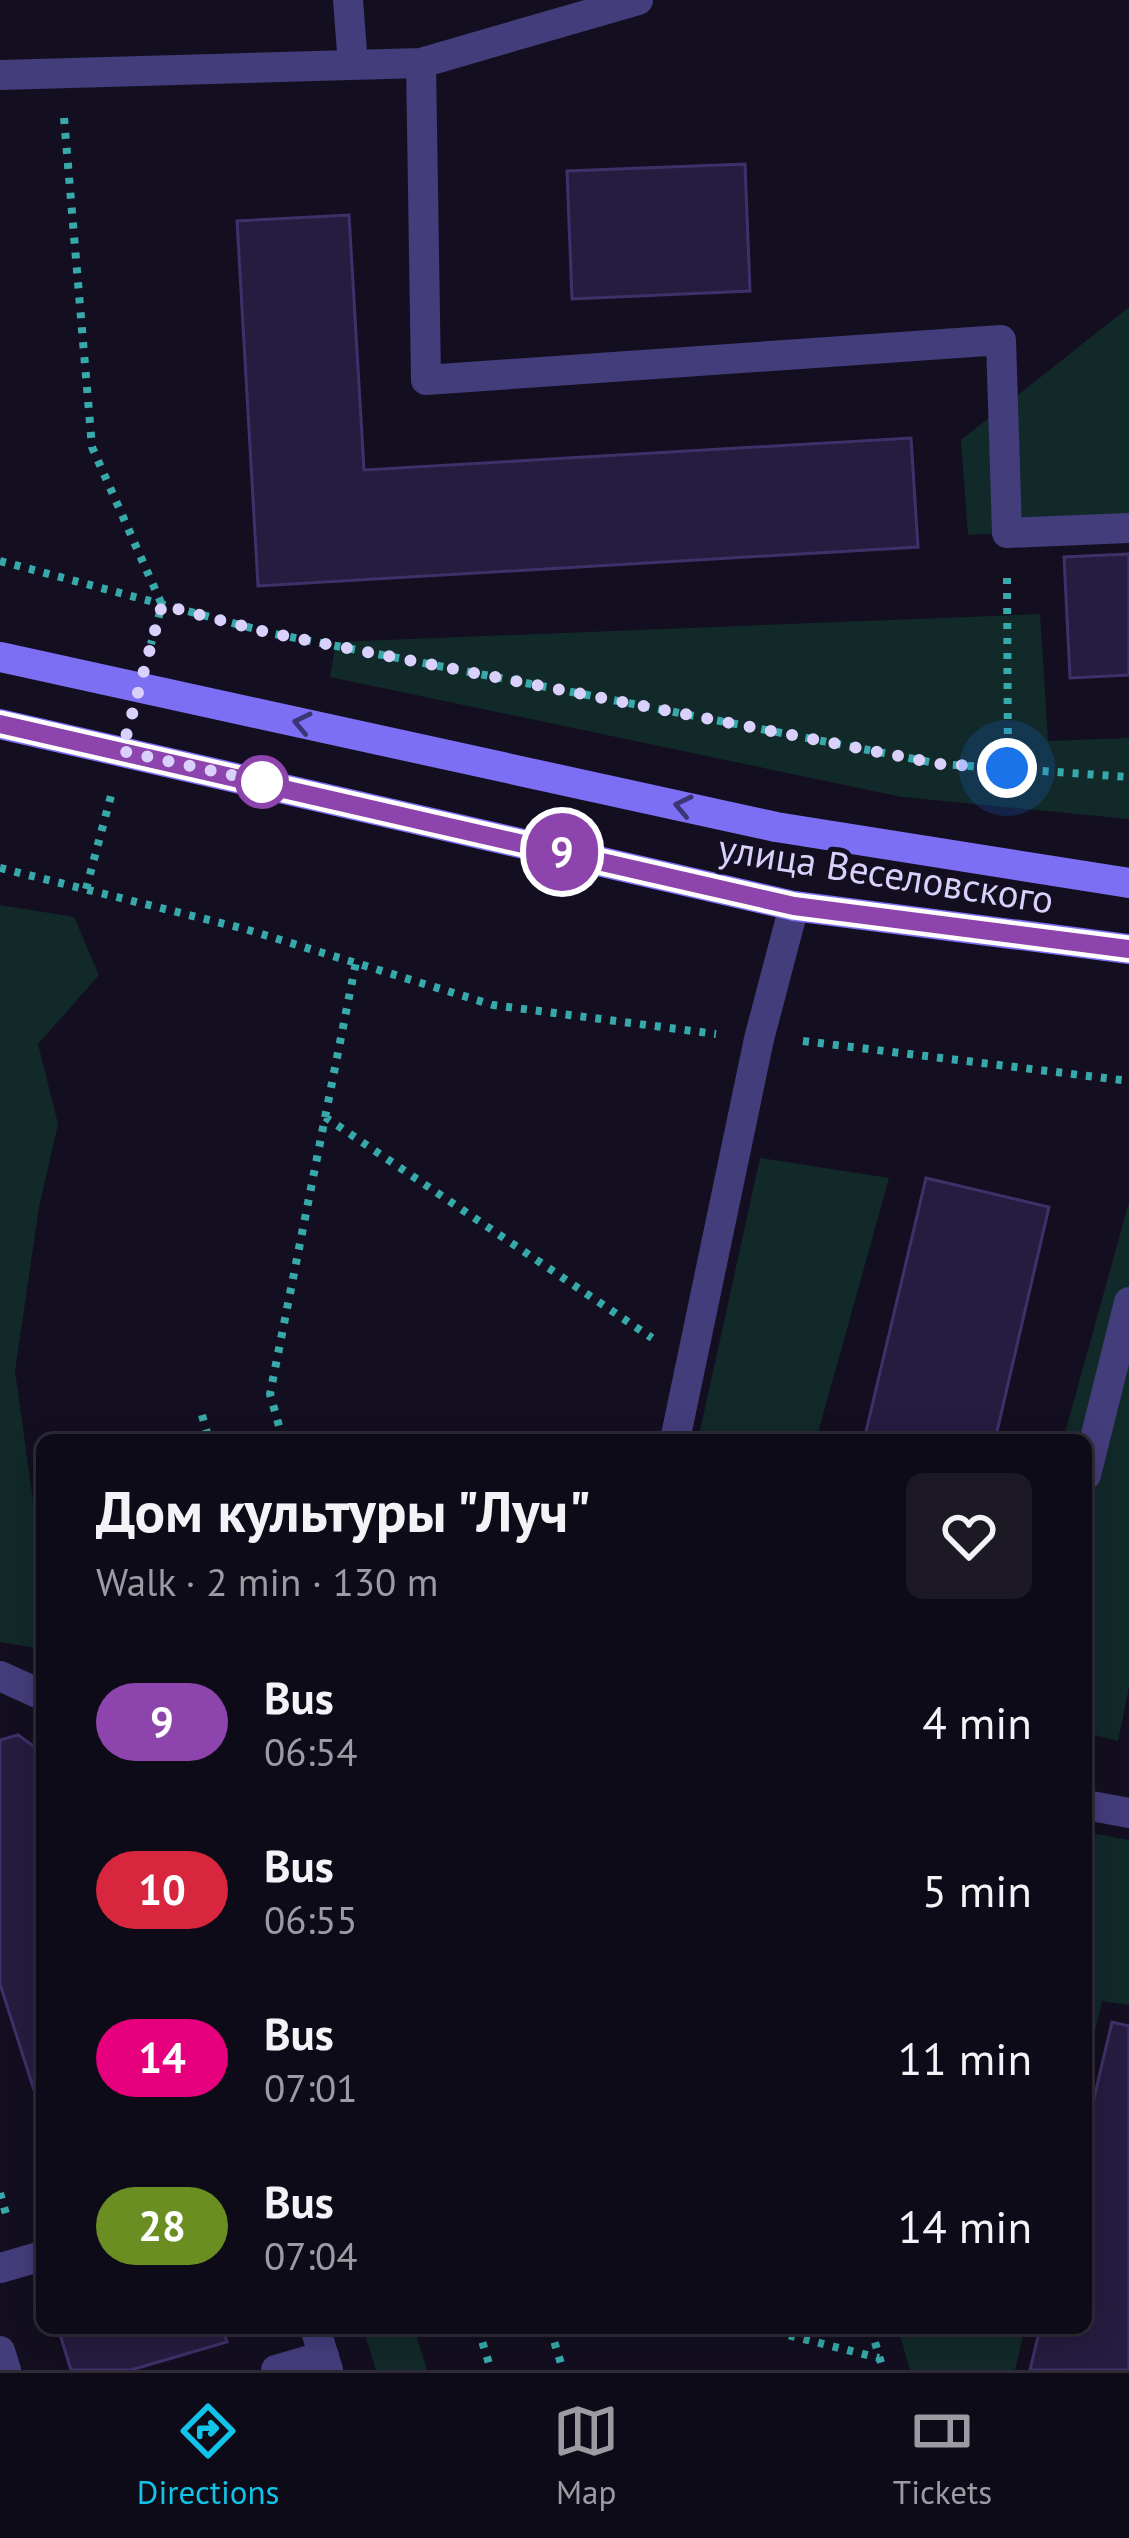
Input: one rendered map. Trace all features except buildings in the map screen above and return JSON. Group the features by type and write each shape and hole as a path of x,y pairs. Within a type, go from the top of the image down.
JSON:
{"main road":[{"name":"улица Веселовского","path":"0,657 776,827 1129,883"},
{"name":"улица Веселовского","path":"0,724 794,906 1129,949"}],"lane":[{"path":"348,0 353,65"},
{"path":"0,75 421,63 638,0"},
{"path":"421,63 426,380 1001,340 1007,533 1129,528"},
{"path":"676,1434 760,1039 794,906"},
{"path":"1092,1450 1129,1302"},
{"path":"0,1676 36,1692"},
{"path":"1092,1805 1129,1813"},
{"path":"0,2269 36,2258"},
{"path":"0,2351 6,2370"},
{"path":"276,2370 322,2351"}],"path":[{"path":"60,73 92,446 162,605 140,688"},
{"path":"1007,533 1007,768"},
{"path":"0,561 270,633 940,764 1129,777"},
{"path":"86,889 122,751"},
{"path":"0,868 356,962 493,1004 1129,1081"},
{"path":"281,1434 269,1394 356,962"},
{"path":"325,1117 691,1365"},
{"path":"202,1415 207,1434"},
{"path":"480,2334 490,2370"},
{"path":"552,2334 563,2370"},
{"path":"784,2334 879,2358"},
{"path":"873,2334 883,2370"}],"green space":[{"path":"1129,307 1129,526 968,535 961,440"},
{"path":"1040,614 1048,741 1129,738 1129,819 902,797 330,677 336,642"},
{"path":"0,905 74,917 99,975 38,1044 58,1124 39,1207 15,1371 36,1523 36,1648 0,1642"},
{"path":"760,1158 889,1178 818,1434 699,1434"},
{"path":"1129,1202 1129,1687 1118,1741 1092,1734 1092,1434 1065,1434"},
{"path":"1092,1833 1129,1840 1129,2005 1102,2001 1092,2043"},
{"path":"365,2334 416,2334 427,2370 376,2370"},
{"path":"900,2334 1024,2334 1015,2370 910,2370"}],"bus line":[{"name":"9","path":"0,724 794,906 1129,949"}],"route":[{"path":"262,782 268,783 122,751 162,605 270,633 940,764 1007,768"}]}
